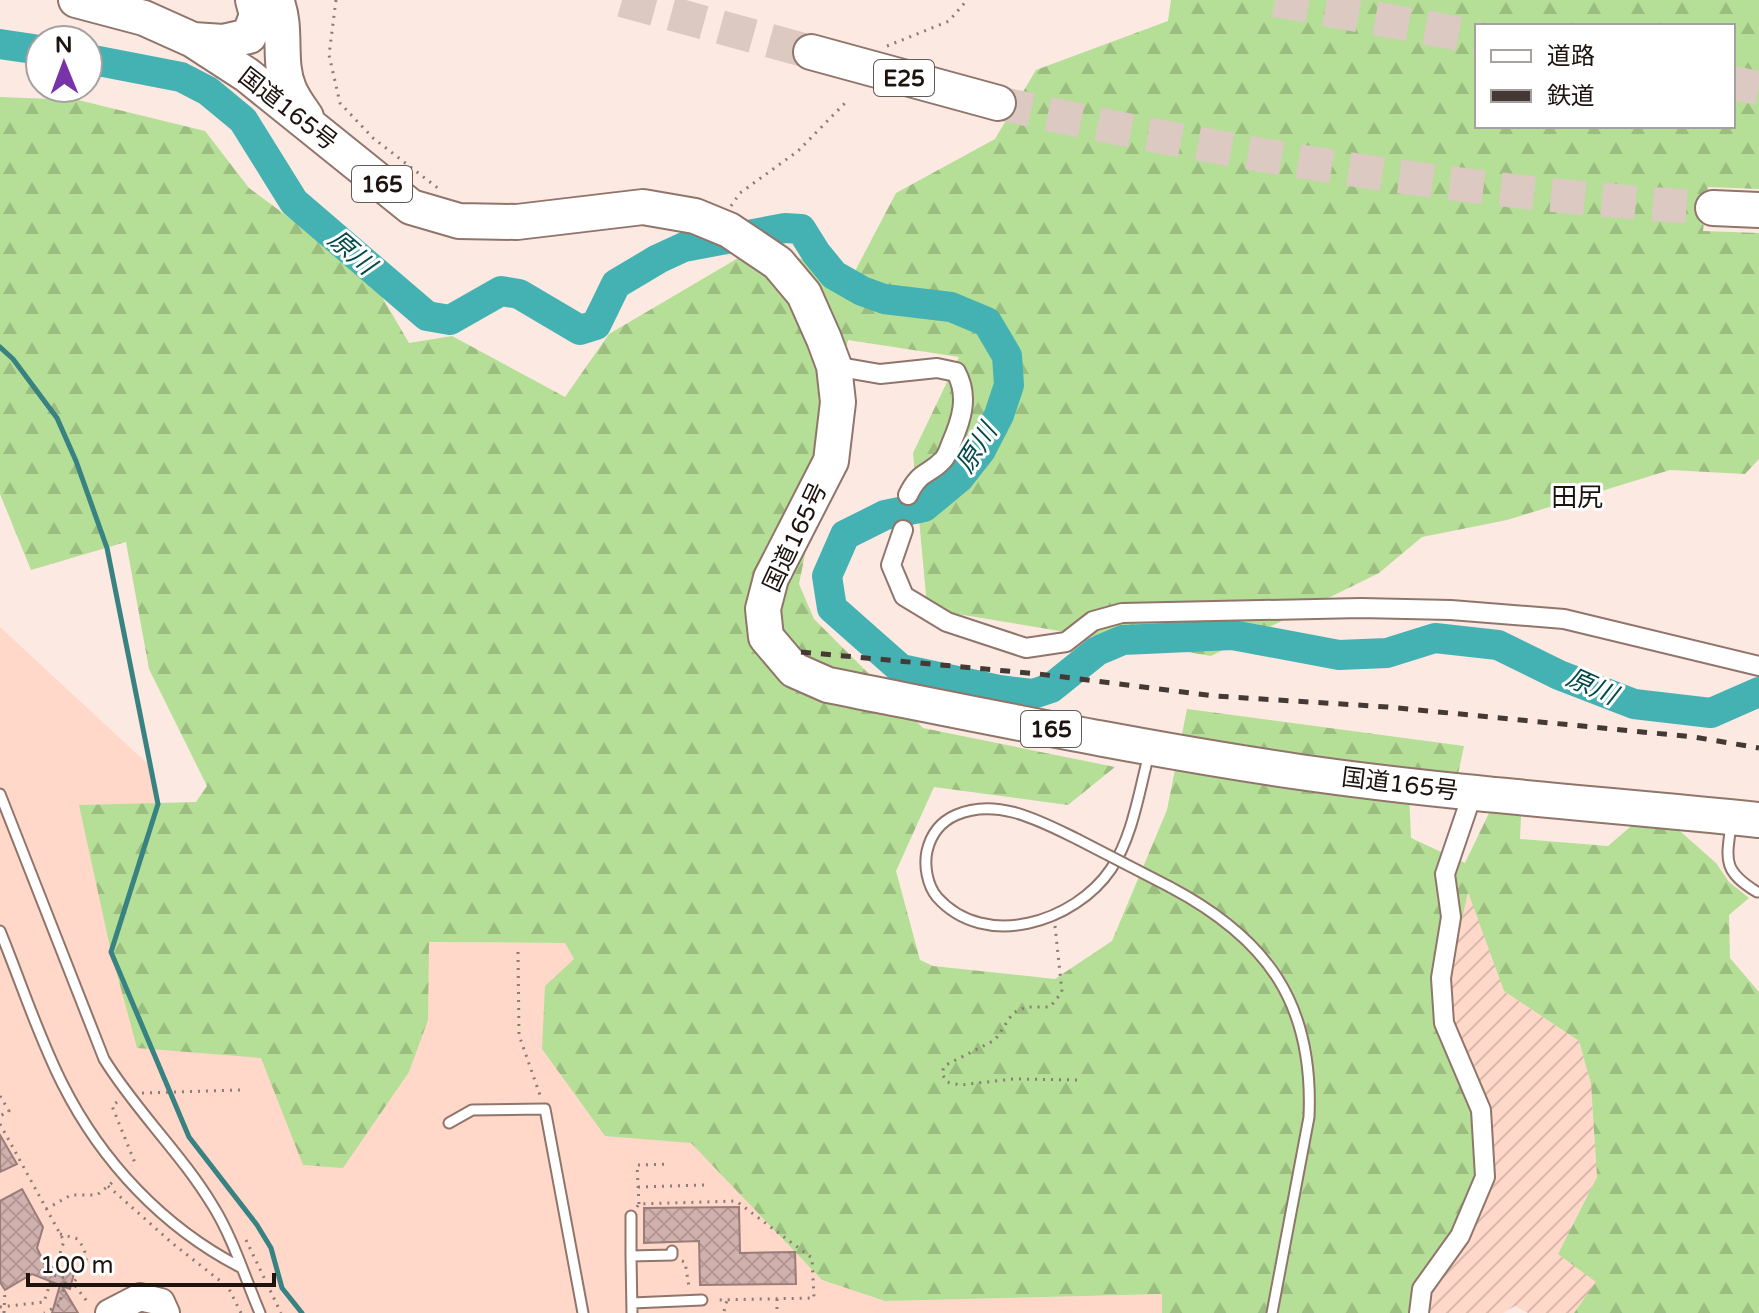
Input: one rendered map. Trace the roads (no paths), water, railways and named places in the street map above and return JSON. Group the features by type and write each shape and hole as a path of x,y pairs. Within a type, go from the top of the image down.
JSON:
{"highway":[{"name":"国道165号","path":"76,0 144,18 193,40 247,75 411,207 459,221 517,222 643,207 695,216 724,228 778,263 804,294 834,366 838,402 831,461 771,578 763,609 766,637 794,670 828,685 1151,749 1303,772 1746,819"},
{"path":"253,0 257,15 249,36 247,75 266,69 283,48"},
{"path":"276,0 283,22 289,89 311,126"},
{"path":"193,40 223,42 249,36"},
{"name":"E25","path":"811,52 998,103"},
{"path":"1713,208 1759,210"}],"street":[{"path":"834,366 880,374 937,368 956,372 963,385 964,409 957,431 944,460 916,479 908,495"},
{"path":"903,530 891,565 904,596 947,622 1026,648 1066,642 1093,621 1122,613 1361,608 1564,619 1759,666"},
{"path":"1419,1313 1422,1289 1460,1236 1485,1177 1481,1110 1444,1023 1442,1011 1441,978 1451,917 1445,874 1473,792"},
{"path":"98,1307 140,1297 161,1302 166,1313"}],"lane":[{"path":"1151,749 1124,844 1110,870 1079,901 1054,915 1016,926 983,925 960,914 936,896 926,876 926,854 931,836 945,820 968,810 995,809 1034,818 1077,839 1170,887 1217,914 1260,953 1279,980 1301,1030 1310,1087 1309,1117 1272,1313"},
{"path":"0,794 104,1059 119,1084 173,1148 215,1209 260,1313"},
{"path":"1746,819 1726,861 1733,875 1757,892"},
{"path":"0,931 62,1083 92,1134 157,1211 212,1253 240,1268"},
{"path":"449,1123 472,1110 545,1109 583,1313"},
{"path":"631,1216 632,1308 702,1300"},
{"path":"631,1256 672,1253"}],"waterway":[{"name":"原川","path":"0,44 24,48"},
{"name":"原川","path":"104,62 181,77 208,91 243,120 294,202 427,316 450,320 501,291 519,294 580,330 596,325 616,284 658,259 684,247 785,228 801,229 834,275 862,291 884,299 951,307 987,322 1007,356 1009,385 999,415 981,450 959,478 924,507 885,515 845,535 827,576 832,608 901,669 1033,694 1051,688 1097,651 1123,640 1232,635 1339,655 1387,653 1435,638 1498,645 1559,675 1634,704 1711,713 1759,692"},
{"path":"0,347 13,359 57,418 107,548 158,804 111,952 189,1137 257,1225 271,1248 282,1288 302,1313"}],"tunnel":[{"path":"622,0 811,52"},
{"path":"1275,0 1475,37"},
{"path":"1735,83 1759,88"},
{"path":"998,103 1175,139 1354,170 1533,193 1713,208"}],"railway":[{"path":"801,652 1039,674 1215,696 1388,707 1694,737 1759,748"}],"district":[{"name":"田尻","path":"1577,497"}]}
